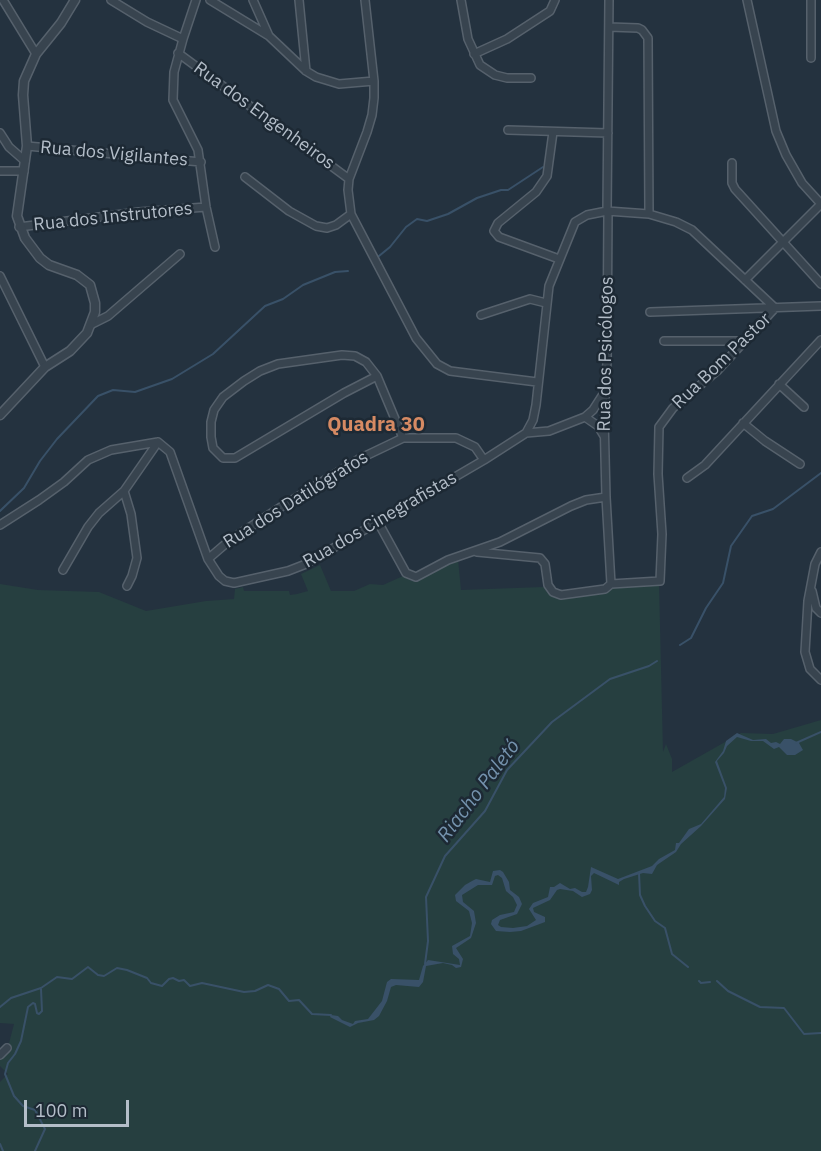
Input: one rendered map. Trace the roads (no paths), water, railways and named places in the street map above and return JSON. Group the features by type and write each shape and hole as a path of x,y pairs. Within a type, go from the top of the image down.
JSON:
{"street":[{"path":"3,0 36,54"},
{"path":"0,415 45,367 70,351 92,324 96,312 90,285 77,275 49,265 40,258 33,250 16,216 27,146 22,95 28,68 75,0"},
{"path":"111,0 147,22 183,39"},
{"path":"196,0 178,53 174,72 173,100 194,140 201,162 206,207 215,246"},
{"path":"210,0 268,36 306,71 339,84 374,81"},
{"path":"253,0 268,36"},
{"path":"299,0 306,71"},
{"path":"365,0 374,81 372,115 349,179 351,214 416,338 437,364 450,371 537,382"},
{"path":"461,0 465,26 480,65 495,75 507,78 531,78"},
{"path":"474,54 507,39 550,11 555,0"},
{"name":"Rua dos Psicólogos","path":"609,0 605,437 611,584"},
{"path":"745,280 821,204 802,183 776,131 747,0"},
{"path":"811,0 811,58"},
{"path":"525,433 533,420 549,286 575,222 582,217 608,212 649,214 648,38 638,28 609,27"},
{"name":"Rua dos Engenheiros","path":"178,53 349,179"},
{"path":"508,130 608,133"},
{"path":"553,132 547,176 536,192 498,223 494,231 499,237 559,259"},
{"path":"0,133 9,147 25,161"},
{"name":"Rua dos Vigilantes","path":"27,146 201,162"},
{"path":"732,163 732,183 735,189 821,284"},
{"path":"0,171 24,171"},
{"path":"245,177 289,211 316,226 327,228 336,225 351,214"},
{"name":"Rua dos Instrutores","path":"20,227 139,212 206,207"},
{"name":"Rua Bom Pastor","path":"611,584 660,581 662,534 658,427 673,408 703,384 775,308 692,230 666,218 649,214"},
{"path":"92,324 108,316 180,254"},
{"path":"0,276 45,367"},
{"path":"481,315 530,299 546,303"},
{"path":"650,312 821,306"},
{"path":"687,477 705,465 779,384 818,350 821,340"},
{"path":"664,341 745,341"},
{"path":"376,376 235,458 224,458 213,448 211,422 214,410 223,397 260,371 298,360 342,355 366,362 376,376 404,438"},
{"path":"779,384 804,407"},
{"path":"605,391 600,402 585,417 598,426 605,437"},
{"name":"Rua dos Cinegrafistas","path":"225,581 234,583 263,577 306,564 484,460 525,433 549,431 585,417"},
{"path":"743,423 800,464"},
{"name":"Rua dos Datilógrafos","path":"208,559 230,540 280,507 359,459 404,438 456,438 475,447 484,460"},
{"path":"63,570 88,527 99,513 124,491 158,442"},
{"path":"0,525 64,482 88,460 111,450 158,442"},
{"name":"Rua dos Datilógrafos","path":"158,442 170,452 208,559 214,570 225,581"},
{"path":"124,491 131,514 137,558 127,586"},
{"path":"378,522 403,569 412,577 416,577 448,560 474,552 529,528 571,506 586,500 606,497"},
{"path":"474,552 537,556 545,564 550,589 561,595 598,591 611,584"},
{"path":"821,552 814,564 806,623 806,652 810,669 821,680"},
{"path":"811,584 813,600 821,613"},
{"path":"0,1055 7,1048"}],"water":[{"path":"737,733 753,740 766,739 771,743 780,744 784,739 791,739 799,743 803,750 795,755 787,755 779,747 774,749 763,741 751,741 737,737 727,746 717,761 727,788 725,799 676,852 657,865 652,874 643,873 624,879 619,882 619,885 594,873 591,876 590,894 582,897 573,891 557,890 550,900 533,908 534,912 545,917 545,922 521,931 510,932 496,931 491,924 492,920 500,915 514,912 517,905 506,891 502,878 495,876 492,885 478,885 462,895 463,902 474,911 476,923 471,938 456,948 463,959 461,967 456,968 443,963 426,966 423,982 419,987 396,985 391,987 387,1001 379,1016 374,1020 350,1027 330,1017 331,1015 338,1016 353,1024 355,1021 368,1019 382,1001 387,982 391,979 419,980 423,966 428,960 460,965 459,959 453,954 452,946 470,936 472,923 469,911 456,901 455,895 465,885 476,879 490,882 493,871 503,872 509,882 510,890 519,897 522,904 517,914 500,920 498,925 513,928 527,926 536,920 529,909 533,903 548,897 550,887 560,883 570,889 575,888 586,892 591,867 618,879 652,866 675,850 676,843 679,843 689,829 701,824 724,797 725,788 715,762 723,751 726,741"}],"waterway":[{"path":"379,256 390,247 406,227 417,219 427,221 448,214 477,198 508,190 543,167"},
{"path":"0,511 24,488 40,461 57,439 98,396 113,390 135,392 172,379 213,354 265,306 283,299 303,285 335,272 348,271"},
{"name":"Riacho Paletó","path":"680,645 691,638 706,608 723,583 731,546 752,516 773,509 821,473"},
{"name":"Riacho Paletó","path":"425,964 428,941 426,897 445,856 485,811 507,770 552,722 610,679 649,666 657,661"},
{"path":"796,743 821,732"},
{"path":"639,873 640,895 645,906 655,921 665,928 672,954 688,967"},
{"path":"0,1007 11,998 41,988 57,977 72,979 88,967 98,975 104,976 117,968 127,970 147,978 151,983 162,986 173,978 179,981 184,980 190,986 202,983 244,992 255,991 268,985 279,989 289,1001 299,1000 312,1014 331,1015"},
{"path":"699,981 701,983 710,982"},
{"path":"717,981 728,991 760,1007 784,1008 804,1034 821,1033"},
{"path":"35,1151 45,1129 35,1110 23,1106 14,1096 5,1074 8,1063 21,1041 28,1007 33,1003 37,1013 42,1011 41,989"},
{"path":"0,1144 3,1151"}],"district":[{"name":"Quadra 30","path":"376,425"}]}
